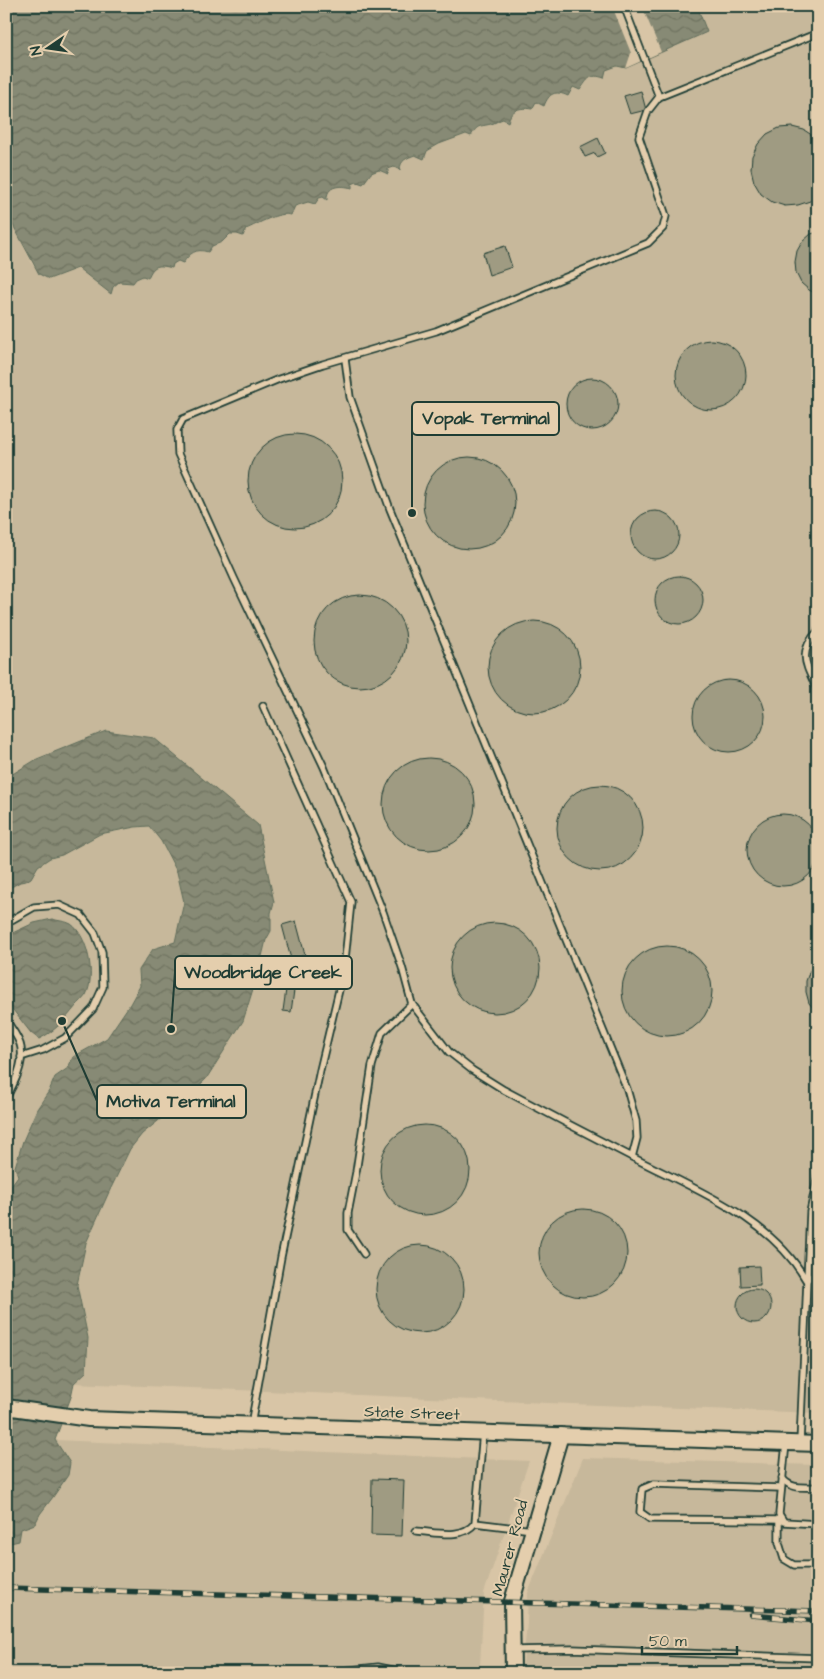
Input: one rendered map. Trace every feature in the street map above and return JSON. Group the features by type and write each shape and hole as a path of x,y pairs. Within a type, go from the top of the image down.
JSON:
{"street":[{"name":"State Street","path":"6,1407 89,1419 818,1444"},
{"name":"Maurer Road","path":"513,1673 512,1601 561,1434"}],"lane":[{"path":"624,6 659,96"},
{"path":"806,1280 798,1267 779,1246 751,1221 716,1200 504,1090 472,1070 449,1052 412,1004 402,967 383,912 324,767 234,578 178,454 177,430 183,419 279,379 323,364 436,332 648,243 663,228 666,216 639,137 648,111 659,96 818,33"},
{"path":"345,359 350,397 390,509 627,1089 636,1121 637,1138 632,1157"},
{"path":"818,631 808,641 804,654 806,665 818,691"},
{"path":"251,1425 281,1257 320,1070 344,969 351,902 263,706"},
{"path":"6,922 34,907 59,906 81,916 95,933 102,952 103,987 93,1009 65,1038 44,1050 21,1057"},
{"path":"364,1254 348,1230 348,1213 372,1066 382,1033 412,1004"},
{"path":"6,1020 21,1047 21,1064 6,1098"},
{"path":"818,1175 810,1212 793,1443 782,1478 779,1517 779,1543 784,1559 794,1565 818,1565"},
{"path":"806,1280 818,1273"},
{"path":"416,1530 459,1534 470,1529 475,1523 483,1432"},
{"path":"782,1478 786,1484 792,1487 818,1487"},
{"path":"781,1488 654,1484 642,1489 640,1512 650,1519 779,1517 784,1522 818,1524"},
{"path":"475,1523 533,1530"},
{"path":"513,1650 572,1649 818,1658"},
{"path":"322,1673 378,1667 407,1673"}],"shaded area":[{"path":"697,6 818,6 818,1413 74,1383 86,1372 88,1338 77,1285 86,1243 130,1149 142,1134 206,1079 243,1021 266,940 271,931 271,913 274,902 258,825 154,738 37,759 6,778 6,209 32,264 49,279 78,268 113,287 119,282 133,283 135,279 144,276 155,267 178,261 183,262 195,251 222,242 230,234 237,234 268,218 286,213 291,215 295,206 327,196 330,190 344,186 352,188 352,184 379,170 388,173 388,169 400,165 404,159 415,155 420,156 439,144 466,134 471,136 476,127 482,124 490,124 503,119 516,110 546,99 552,94 573,87 580,90 588,79 605,70 617,66 626,68 707,32"},
{"path":"149,826 161,841 177,872 184,902 175,943 153,949 139,970 140,986 107,1038 74,1057 68,1068 55,1077 49,1091 37,1109 18,1176 6,1192 6,890 20,881 26,881 31,878 38,866 50,858 62,855 100,834"},
{"path":"55,1440 529,1461 484,1593 480,1665 482,1673 6,1673 6,1544 19,1541 21,1529 35,1524 59,1487 70,1463"},
{"path":"583,1458 818,1465 818,1673 522,1673 528,1593"}],"water":[{"path":"6,6 697,6 707,32 626,68 617,66 606,70 604,78 595,76 590,78 580,90 573,87 568,96 559,93 553,94 548,98 544,106 536,102 532,109 524,108 517,110 511,114 508,122 501,119 475,129 471,136 466,134 439,144 427,151 424,159 415,155 409,157 404,160 400,170 394,167 388,169 388,174 379,170 371,173 363,184 357,182 352,184 352,188 335,187 329,191 327,200 323,197 319,198 315,204 308,202 295,206 291,215 286,214 268,219 246,229 243,236 230,234 222,242 212,246 208,252 194,252 183,263 178,261 173,264 172,268 160,266 154,268 148,278 143,276 136,279 133,283 119,282 113,287 111,294 78,268 49,279 39,274 6,209"},
{"path":"106,731 154,738 258,825 274,902 271,913 271,931 266,940 243,1021 206,1079 142,1134 130,1149 86,1243 77,1285 88,1338 86,1372 74,1383 71,1397 55,1440 70,1463 68,1475 35,1524 21,1529 19,1541 6,1544 6,1192 18,1176 15,1167 23,1141 37,1109 49,1091 55,1077 68,1068 73,1057 107,1038 140,986 139,970 153,949 175,942 184,902 177,872 161,841 149,826 100,834 62,855 50,858 38,866 31,878 6,890 6,778 37,759"},
{"path":"52,919 71,924 82,937 89,957 90,978 89,987 84,998 59,1025 39,1039 31,1033 6,1001 6,936 34,923"},
{"path":"6,1041 11,1057 6,1073"}],"pier":[{"path":"612,6 642,6 661,52 626,68 631,53"}],"building":[{"path":"641,91 646,110 630,114 624,96"},
{"path":"792,127 804,130 818,139 818,194 810,201 798,205 785,206 772,202 761,194 754,182 751,169 752,156 758,144 767,134 779,128"},
{"path":"598,138 605,153 597,157 595,153 585,157 580,147"},
{"path":"818,232 818,295 801,283 796,273 795,262 797,251 802,242 811,234"},
{"path":"505,246 512,267 489,275 483,253"},
{"path":"718,340 731,346 740,355 744,361 746,375 744,389 736,400 725,408 704,410 697,408 686,400 678,389 676,368 678,361 686,350 697,342"},
{"path":"587,378 597,378 611,385 618,399 618,409 611,423 597,430 587,430 577,426 570,419 566,409 566,399 570,389 577,382"},
{"path":"295,434 313,437 328,448 339,463 342,481 339,499 328,514 313,525 295,528 277,525 262,514 251,499 248,481 251,463 262,448 277,437"},
{"path":"460,457 478,457 495,464 508,477 515,494 515,512 508,529 495,542 478,549 460,549 443,542 430,529 423,512 423,494 430,477 443,464"},
{"path":"650,511 660,511 669,515 675,521 678,526 678,544 669,555 660,559 650,559 641,555 635,549 631,540 631,530 635,521 641,515"},
{"path":"674,576 684,576 696,583 703,595 703,605 696,617 684,624 674,624 666,620 659,613 655,605 655,595 659,587 666,580"},
{"path":"360,595 377,599 392,609 402,624 406,641 402,658 392,673 377,683 360,687 343,683 328,673 318,658 314,641 318,624 328,609 343,599"},
{"path":"534,621 552,624 567,634 577,649 580,667 577,685 567,700 552,710 534,713 516,710 501,700 491,685 488,667 491,649 501,634 516,624"},
{"path":"736,680 755,690 763,702 765,716 763,730 755,742 743,750 722,752 703,742 695,730 693,709 703,690 715,682"},
{"path":"429,758 447,761 462,771 472,786 475,804 472,822 462,837 447,847 429,850 411,847 396,837 386,822 383,804 386,786 396,771 411,761"},
{"path":"600,785 617,788 631,797 640,811 643,828 640,845 631,859 617,868 600,871 583,868 569,859 560,845 557,828 560,811 569,797 583,788"},
{"path":"783,814 797,817 809,824 816,836 819,850 816,864 809,876 797,883 783,886 769,883 757,876 750,864 747,850 750,836 757,824 769,817"},
{"path":"296,921 305,955 291,959 282,925"},
{"path":"495,923 512,926 527,936 537,951 540,968 537,985 527,1000 512,1010 495,1013 478,1010 463,1000 453,985 450,968 453,951 463,936 478,926"},
{"path":"667,946 684,949 699,959 709,974 712,991 709,1008 699,1023 684,1033 667,1036 650,1033 635,1023 625,1008 622,991 625,974 635,959 650,949"},
{"path":"818,961 818,1014 809,1003 806,981 810,970"},
{"path":"288,975 296,976 291,1012 283,1011"},
{"path":"425,1125 442,1129 457,1138 466,1153 470,1170 466,1187 457,1202 442,1211 425,1215 408,1211 393,1202 384,1187 380,1170 384,1153 393,1138 408,1129"},
{"path":"574,1209 592,1209 608,1216 620,1228 627,1244 627,1262 620,1278 608,1290 592,1297 574,1297 558,1290 546,1278 539,1262 539,1244 546,1228 558,1216"},
{"path":"420,1245 437,1249 451,1258 460,1272 464,1289 460,1306 451,1320 437,1329 420,1333 403,1329 389,1320 380,1306 376,1289 380,1272 389,1258 403,1249"},
{"path":"759,1266 760,1285 741,1286 740,1267"},
{"path":"754,1289 761,1290 766,1294 770,1299 770,1313 766,1318 761,1322 754,1323 747,1322 742,1318 738,1313 737,1306 738,1299 742,1294 747,1290"},
{"path":"372,1479 404,1480 402,1536 371,1535"}],"railway":[{"path":"6,1588 818,1611"},
{"path":"751,1615 818,1621"}],"place":[{"name":"Vopak Terminal","path":"412,513"},
{"name":"Motiva Terminal","path":"62,1021"},
{"name":"Woodbridge Creek","path":"171,1029"}]}
